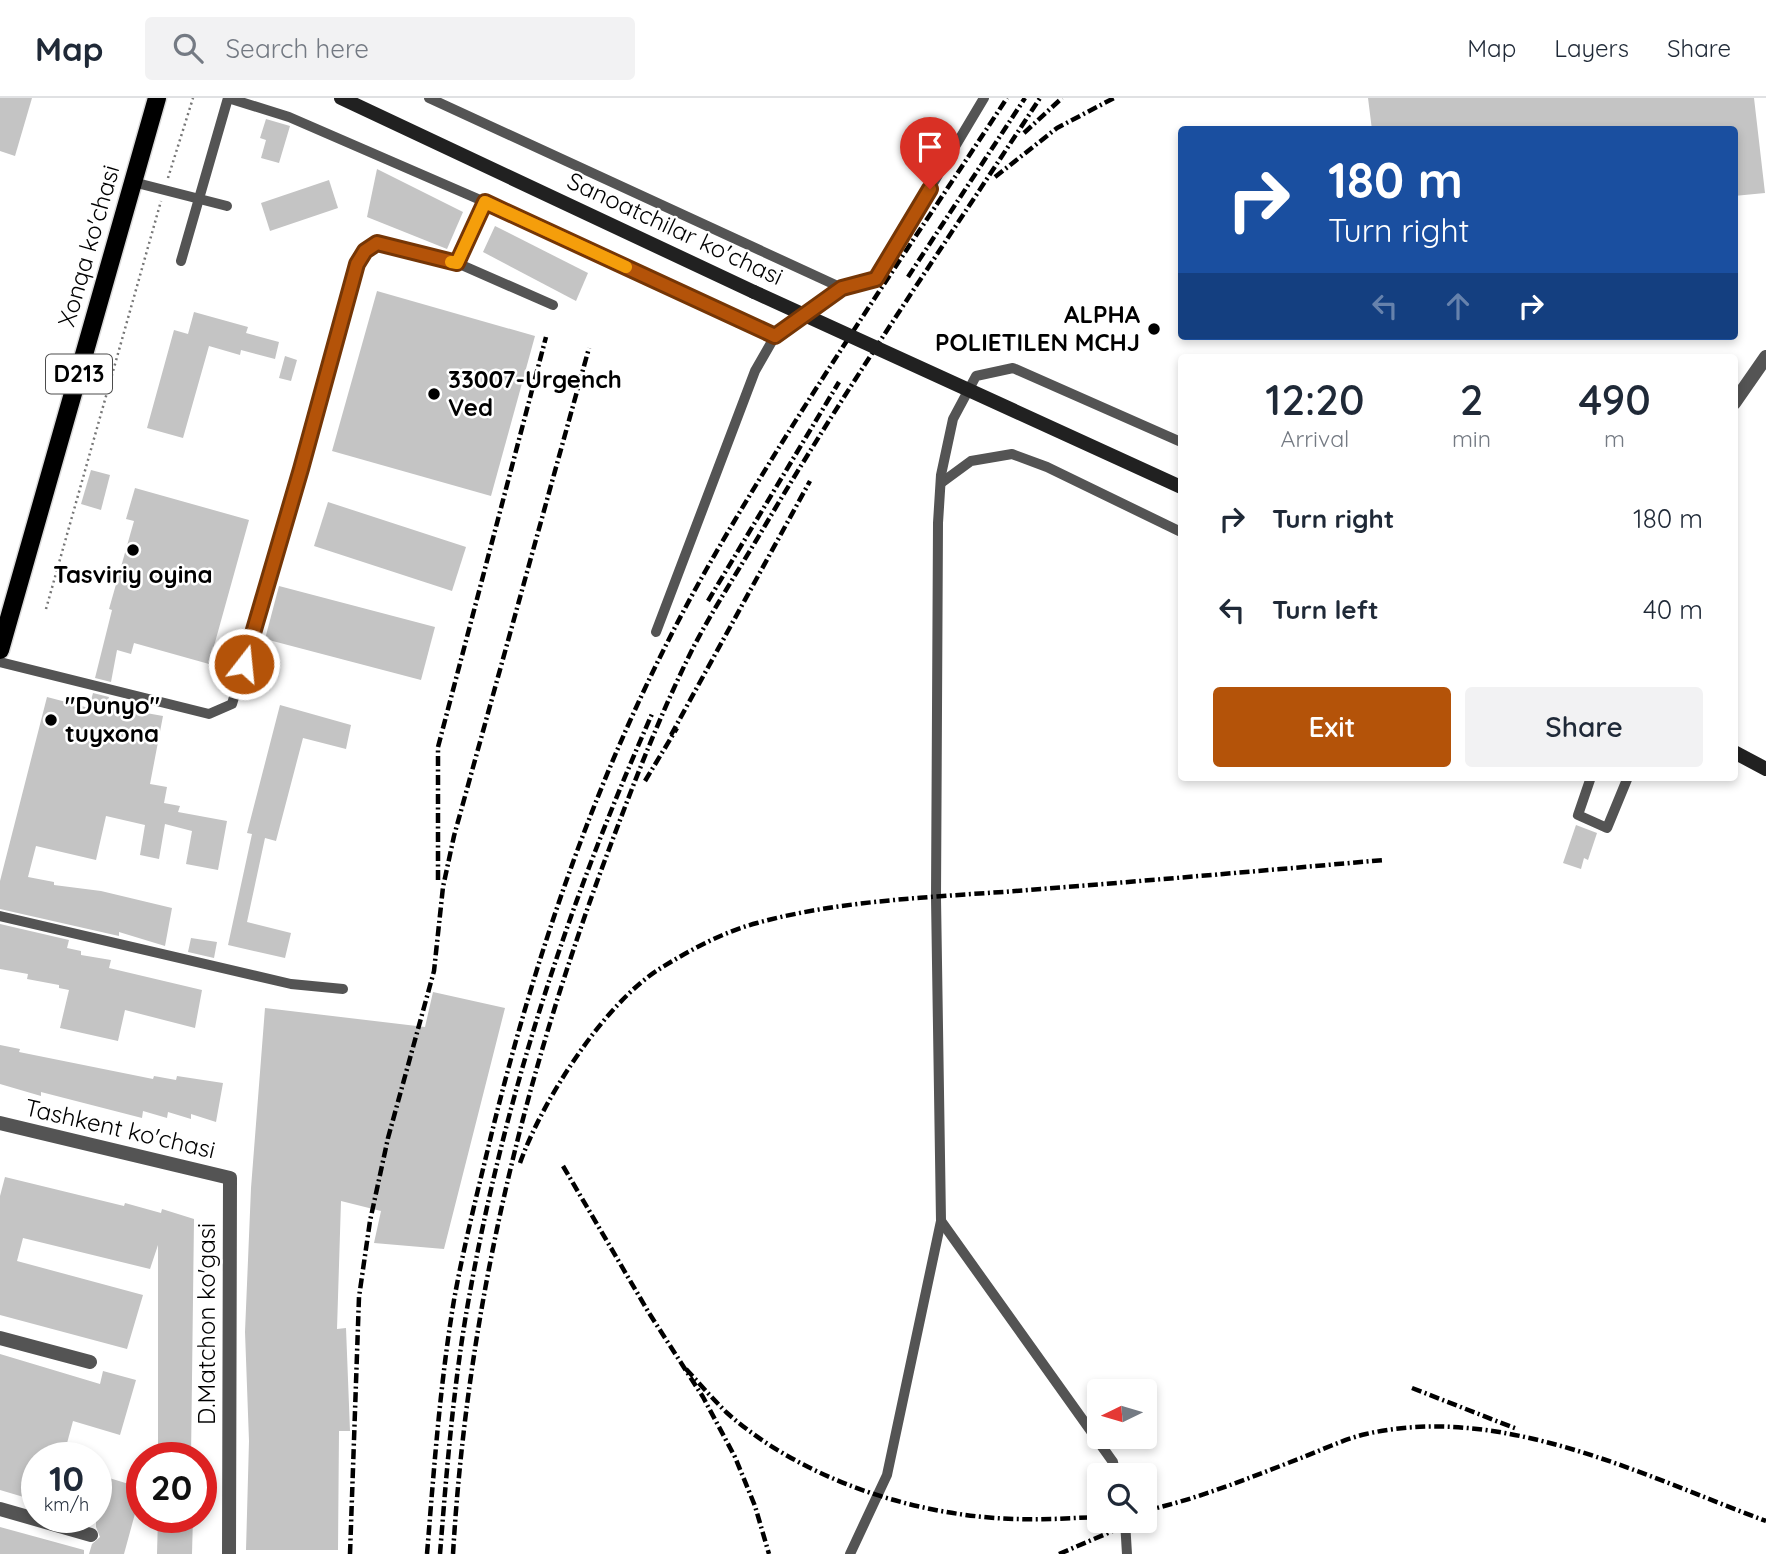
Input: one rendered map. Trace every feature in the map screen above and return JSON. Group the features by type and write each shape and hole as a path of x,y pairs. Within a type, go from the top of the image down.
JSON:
{"main road":[{"name":"Xonqa ko'chasi","path":"0,650 157,98"},
{"name":"Sanoatchilar ko'chasi","path":"341,98 754,292 1178,486"},
{"path":"1738,756 1763,767"}],"street":[{"path":"1738,397 1766,357"},
{"name":"Tashkent ko'chasi","path":"0,1123 230,1178"},
{"name":"D.Matchon ko'gasi","path":"229,1554 230,1178"},
{"path":"0,1338 90,1362"},
{"path":"0,1509 91,1535"}],"lane":[{"path":"181,261 228,98 289,117 485,202 775,336"},
{"path":"429,98 842,288"},
{"path":"656,632 755,371 775,336 842,288 876,279 984,98"},
{"path":"133,182 227,206"},
{"path":"457,263 485,202"},
{"path":"0,662 209,714 232,704 301,469 357,264 365,251 377,243 457,263 553,305"},
{"path":"850,1554 887,1475 940,1221 936,898 938,523 941,483 953,419 976,376 1013,368 1178,441"},
{"path":"941,483 971,461 1012,454 1047,467 1178,531"},
{"path":"1590,781 1578,815 1607,828 1626,781"},
{"path":"0,916 291,984 343,989"},
{"path":"940,1221 1113,1463"},
{"path":"1126,1533 1127,1554"}],"path":[{"path":"47,609 164,190 193,98"}],"building":[{"path":"0,98 32,98 15,156 0,151"},
{"path":"1368,98 1754,98 1765,193 1738,196 1738,126 1372,126"},
{"path":"266,119 290,126 279,163 261,158 266,140 260,138"},
{"path":"377,169 463,212 447,249 367,217"},
{"path":"329,180 338,208 270,231 261,203"},
{"path":"495,226 588,273 576,301 483,252"},
{"name":"33007-Urgench Ved","path":"377,291 535,336 491,496 332,451"},
{"path":"194,312 248,327 246,333 279,342 275,359 241,350 240,355 209,346 183,438 147,428 174,330 188,334"},
{"path":"285,356 297,360 291,381 279,378"},
{"path":"91,470 110,475 101,510 81,504"},
{"path":"135,488 249,520 209,664 134,643 131,654 117,650 111,682 95,678 112,610 109,609 134,521 126,519"},
{"path":"328,502 466,547 452,591 314,546"},
{"path":"279,586 435,627 421,680 265,639"},
{"path":"93,693 109,697 107,706 163,716 150,784 167,787 164,803 180,806 178,812 227,821 218,870 186,864 192,831 165,824 159,859 140,855 145,825 106,816 96,860 36,846 28,877 54,882 54,885 101,891 172,908 165,946 119,932 119,936 0,909 0,881 47,697 89,708"},
{"path":"280,705 351,725 346,749 303,738 276,841 265,838 247,922 291,933 285,958 228,945 252,834 247,833"},
{"path":"1576,825 1597,833 1588,860 1584,858 1581,869 1563,863"},
{"path":"0,924 69,940 67,948 81,951 81,955 111,960 109,968 202,990 195,1028 125,1010 118,1041 60,1028 69,990 59,988 59,985 27,979 28,974 0,969"},
{"path":"191,938 217,942 214,958 188,952"},
{"path":"433,992 505,1008 444,1249 374,1243 381,1211 341,1201 337,1329 346,1328 350,1431 339,1431 338,1550 246,1550 249,1441 245,1332 251,1188 265,1008 425,1027"},
{"path":"0,1045 20,1049 19,1052 153,1079 154,1076 176,1080 177,1076 223,1083 216,1122 191,1114 191,1119 168,1112 167,1118 143,1111 142,1118 41,1092 41,1096 0,1084"},
{"path":"5,1177 124,1206 125,1203 161,1213 162,1209 194,1219 191,1442 158,1442 158,1245 150,1269 23,1238 17,1261 143,1295 127,1349 0,1315 0,1196"},
{"path":"0,1354 100,1384 103,1371 136,1380 120,1435 73,1421 67,1442 21,1442 21,1496 0,1490"},
{"path":"112,1479 126,1483 126,1533 130,1533 124,1554 89,1554 92,1544 100,1537 98,1533 112,1533"},
{"path":"0,1527 84,1550 84,1554 0,1554"},
{"path":"158,1533 193,1533 192,1554 157,1554"}],"railway":[{"path":"427,1554 445,1363 454,1300 471,1218 531,990 579,846 607,775 670,637 741,510 853,332 1007,98"},
{"path":"908,277 1025,98"},
{"path":"453,1554 471,1378 502,1206 546,1036 602,868 645,756 681,673 719,602 830,419 1040,98"},
{"path":"1024,133 1062,98"},
{"path":"995,177 1057,128 1114,98"},
{"path":"438,880 438,747 546,337"},
{"path":"350,1554 359,1297 370,1221 388,1138 434,971 443,887 454,836 589,348"},
{"path":"708,601 839,382"},
{"path":"671,735 810,481"},
{"path":"440,1554 464,1324 502,1143 544,997 568,925 594,854 652,714"},
{"path":"645,781 677,728"},
{"path":"520,1163 543,1111 559,1083 577,1055 618,1005 639,984 661,968 732,931 791,915 862,903 1384,860"},
{"path":"563,1166 649,1313 703,1397 735,1457 755,1506 769,1554"},
{"path":"686,1369 726,1412 756,1436 825,1475 863,1490 902,1502 980,1517 1087,1517"},
{"path":"1412,1388 1517,1429"},
{"path":"1157,1507 1223,1488 1358,1436 1417,1427 1468,1428 1519,1436 1570,1449 1621,1465 1766,1521"},
{"path":"1059,1554 1108,1533"}],"slow traffic":[{"path":"451,262 457,263 485,202 626,267"}],"place":[{"name":"ALPHA POLIETILEN MCHJ","path":"1154,329"},
{"name":"33007-Urgench Ved","path":"434,394"},
{"name":"Tasviriy oyina","path":"133,550"},
{"name":"\"Dunyo\" tuyxona","path":"51,720"}],"route":[{"path":"244,664 357,264 365,251 377,243 457,263 485,202 775,336 842,288 876,279 930,189"}]}
